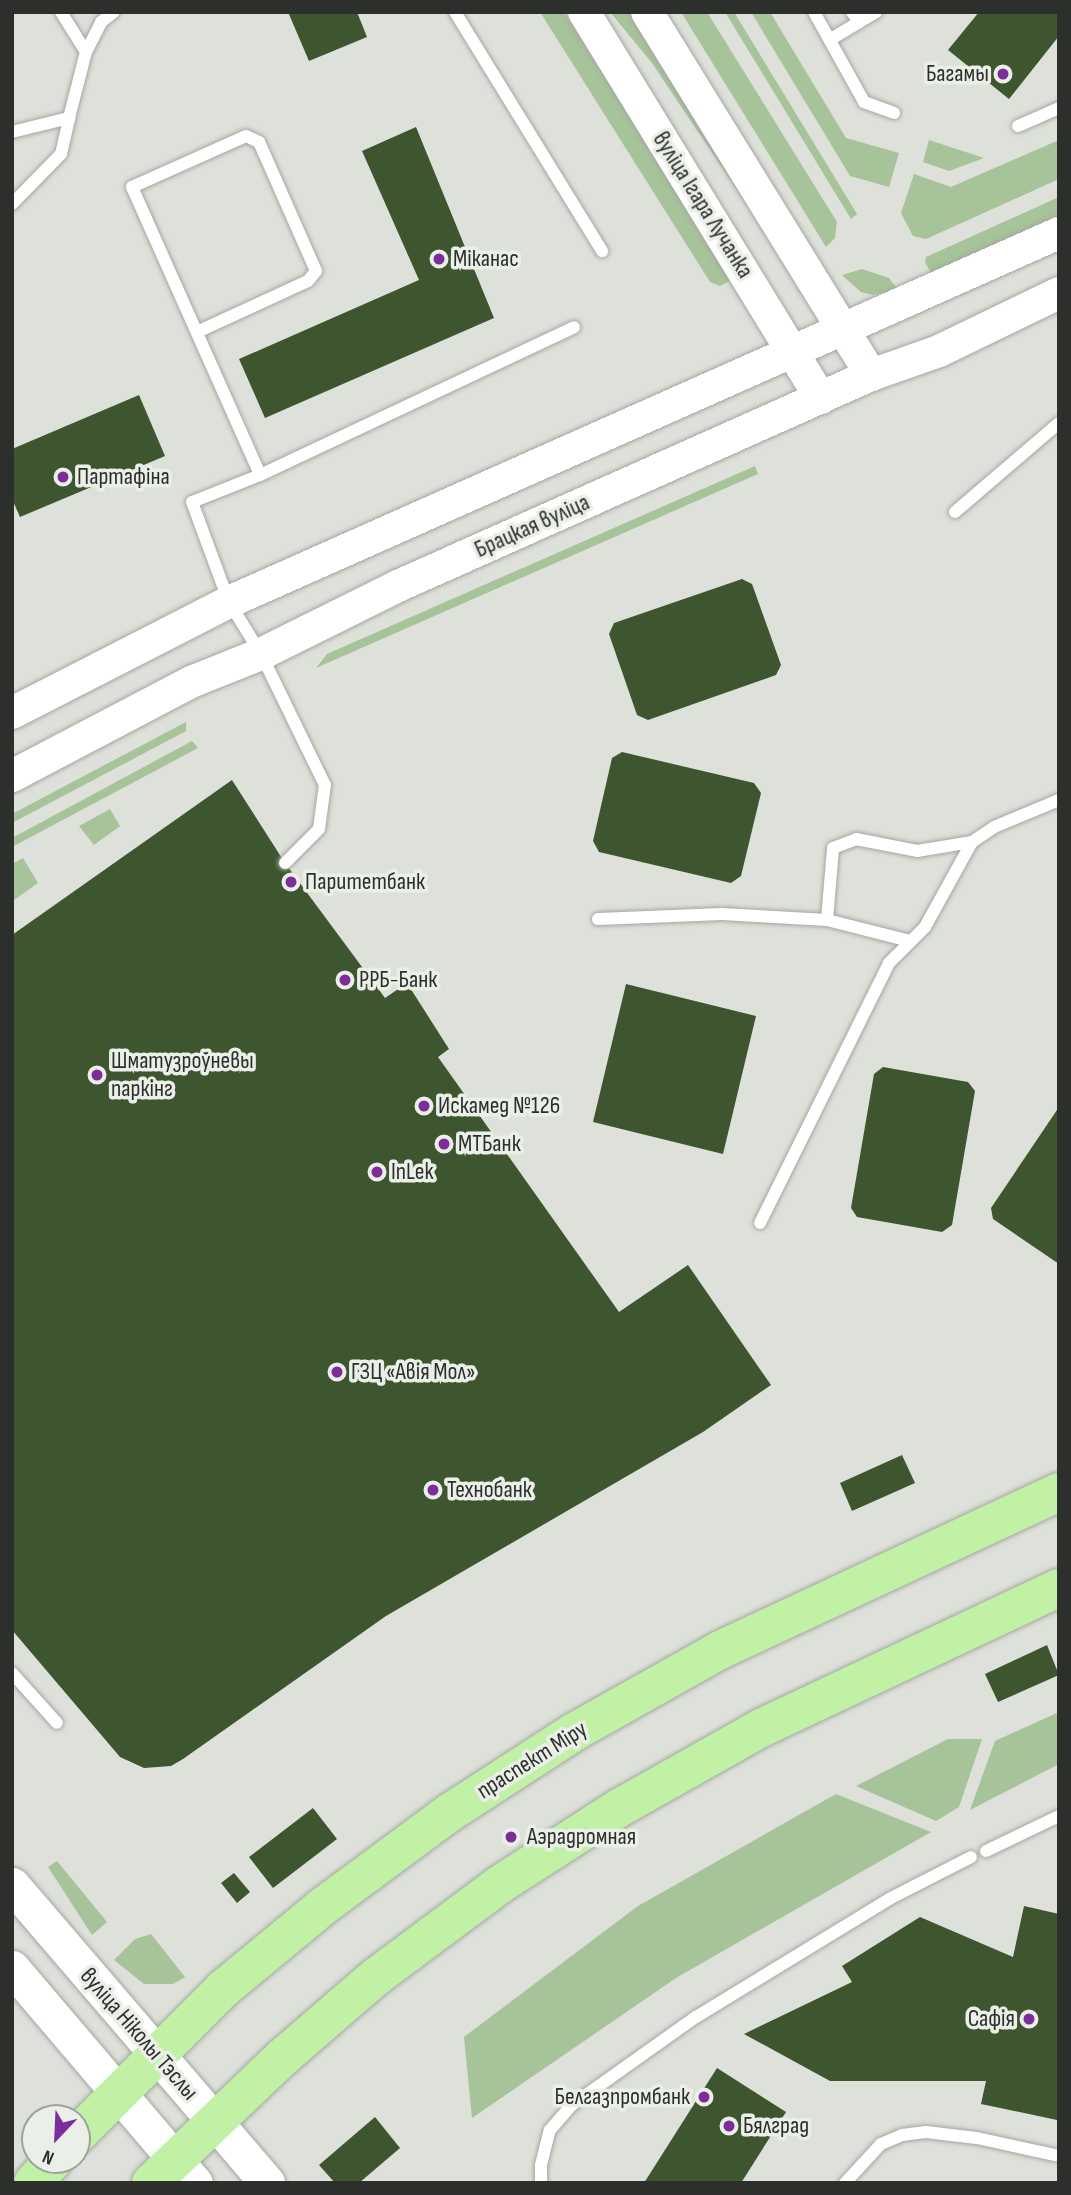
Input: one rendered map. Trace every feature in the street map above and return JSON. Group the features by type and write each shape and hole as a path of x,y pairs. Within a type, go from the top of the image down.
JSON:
{"main road":[{"name":"праспект Міру","path":"91,2120 223,1989 322,1908 449,1813 574,1732 720,1650 1059,1492"},
{"path":"12,1968 118,2092 173,2175 213,2121 377,1976 499,1885 619,1808 761,1728 1059,1588"},
{"name":"вуліца Ніколы Тэслы","path":"12,1885 267,2183"}],"street":[{"name":"вуліца Ігара Лучанка","path":"584,12 821,398"},
{"path":"647,12 872,375"},
{"path":"12,713 229,602 1059,233"},
{"name":"Брацкая вуліца","path":"12,776 191,682 261,654 398,586 872,375 939,351 1059,293"}],"lane":[{"path":"61,12 86,52"},
{"path":"12,204 61,154 86,52 101,22 114,12"},
{"path":"455,12 602,251"},
{"path":"814,12 864,102 894,113"},
{"path":"831,39 855,17 876,12"},
{"path":"1018,126 1059,108"},
{"path":"12,132 69,118"},
{"path":"197,332 308,281 316,271 259,142 246,136 132,187 260,475"},
{"path":"285,863 319,830 325,785 261,654 229,602 192,502 260,475 574,327"},
{"path":"955,512 1059,423"},
{"path":"827,920 833,848 856,839 917,851 972,842 994,827 1059,800"},
{"path":"760,1223 889,963 925,927 972,842"},
{"path":"598,919 722,914 827,920 911,941"},
{"path":"12,1673 57,1723"},
{"path":"986,1851 1059,1816"},
{"path":"541,2183 541,2165 550,2130 572,2105 696,2017 889,1899 971,1857"},
{"path":"845,2183 881,2144 902,2134 926,2132 977,2138 1055,2155"}],"green space":[{"path":"540,12 564,12 733,279 720,286 710,282"},
{"path":"610,12 631,12 780,254 652,63"},
{"path":"681,12 707,12 837,222 835,238 826,247"},
{"path":"725,12 734,12 857,214 851,219"},
{"path":"751,12 770,12 846,138 899,153 889,187 850,176"},
{"path":"929,140 984,158 949,171 923,162"},
{"path":"1059,140 1059,179 926,239 913,236 901,213 914,174 951,187"},
{"path":"1059,197 1059,219 932,275 925,262 926,257"},
{"path":"862,269 889,278 897,289 873,295 861,292 842,275"},
{"path":"755,466 758,474 316,668 327,654"},
{"path":"186,722 186,731 12,823 12,814"},
{"path":"192,741 198,748 12,847 12,838"},
{"path":"110,809 120,826 94,845 79,826"},
{"path":"23,858 38,883 14,900 12,864"},
{"path":"1059,1712 1059,1764 970,1810 995,1741"},
{"path":"948,1739 982,1739 959,1807 936,1821 856,1786"},
{"path":"836,1794 931,1832 676,1978 472,2118 464,2037 638,1906"},
{"path":"57,1861 107,1922 92,1935 48,1867"},
{"path":"151,1934 185,1977 173,1984 144,1984 114,1960 135,1939"}],"building":[{"path":"288,12 357,12 367,37 309,61"},
{"name":"Багамы","path":"979,12 1059,12 1059,36 1009,99 948,50"},
{"name":"Міканас","path":"416,127 494,318 265,418 239,359 419,280 362,151"},
{"name":"Партафіна","path":"139,395 165,456 20,517 12,499 12,449"},
{"path":"742,579 752,584 781,665 776,675 648,720 637,715 609,634 614,623"},
{"path":"622,752 754,783 761,793 741,876 731,883 599,852 593,841 612,758"},
{"name":"ГЗЦ «Авія Мол»","path":"232,780 285,863 385,998 407,983 449,1049 438,1057 619,1312 688,1265 771,1385 703,1432 386,1616 183,1759 171,1766 144,1768 120,1757 12,1630 12,935"},
{"path":"626,984 756,1016 723,1154 593,1122"},
{"path":"883,1067 968,1082 975,1091 952,1225 942,1232 857,1217 851,1208 874,1074"},
{"path":"1059,1107 1059,1264 993,1219 991,1208"},
{"path":"902,1455 915,1483 852,1511 840,1483"},
{"path":"1047,1645 1059,1675 998,1702 985,1674"},
{"path":"313,1808 337,1839 273,1888 249,1857"},
{"path":"234,1873 250,1892 237,1903 221,1883"},
{"path":"1024,1906 1059,1914 1057,2120 981,2104 986,2081 830,2081 744,2034 852,1982 842,1966 920,1917 1013,1957"},
{"name":"Бялград","path":"717,2068 786,2112 741,2183 644,2183"},
{"path":"375,2117 400,2148 359,2183 335,2183 319,2165"}],"place":[{"name":"Багамы","path":"1003,74"},
{"name":"Міканас","path":"439,259"},
{"name":"Партафіна","path":"63,477"},
{"name":"Паритетбанк","path":"291,882"},
{"name":"РРБ-Банк","path":"345,980"},
{"name":"Шматузроўневы паркінг","path":"97,1075"},
{"name":"Искамед №126","path":"424,1106"},
{"name":"МТБанк","path":"444,1144"},
{"name":"InLek","path":"377,1172"},
{"name":"ГЗЦ «Авія Мол»","path":"337,1372"},
{"name":"Технобанк","path":"433,1490"},
{"name":"Аэрадромная","path":"511,1837"},
{"name":"Сафія","path":"1029,2019"},
{"name":"Белгазпромбанк","path":"704,2097"},
{"name":"Бялград","path":"729,2126"}]}
